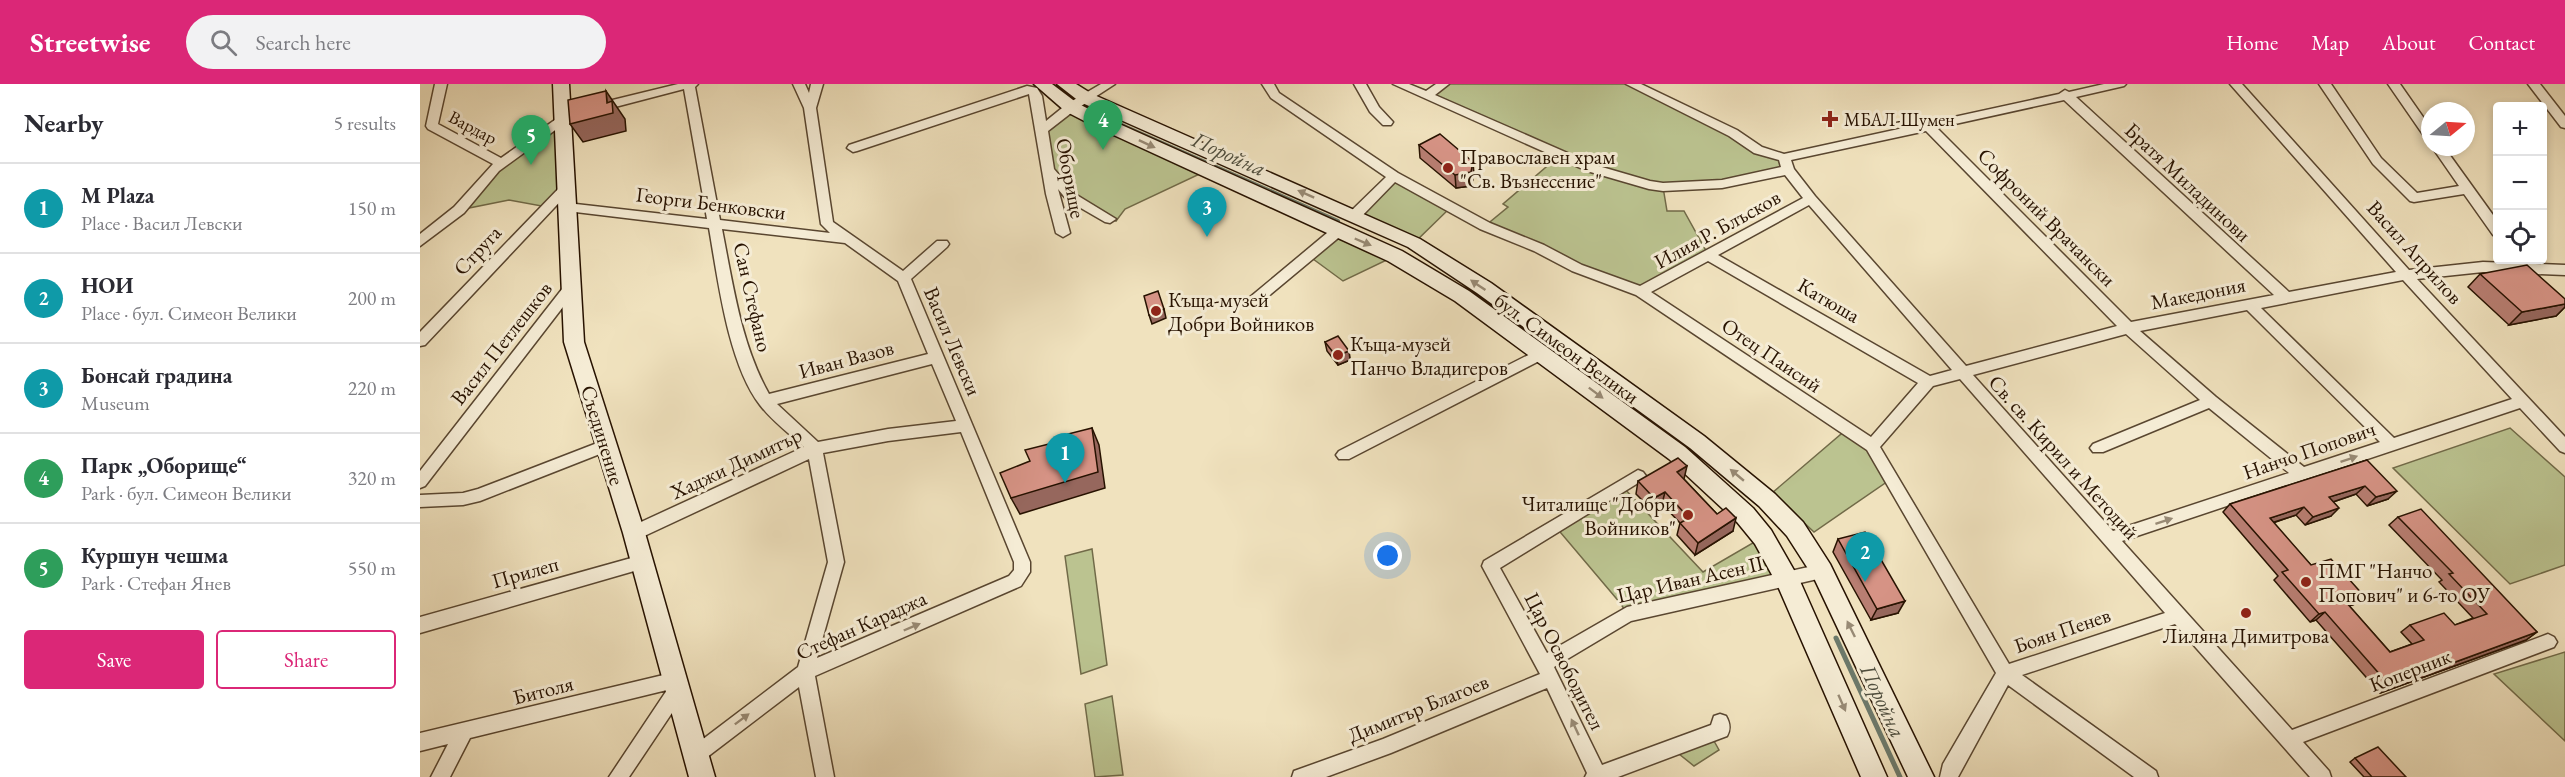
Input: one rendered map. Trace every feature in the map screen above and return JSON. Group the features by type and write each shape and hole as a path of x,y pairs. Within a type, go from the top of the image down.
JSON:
{"main road":[{"name":"Съединение","path":"561,84 571,115 566,197 574,342 605,447 634,533 702,777"},
{"name":"бул. Симеон Велики","path":"1042,84 1338,231 1395,256 1462,296 1677,453 1737,507 1763,537 1787,579 1874,777"},
{"name":"бул. Симеон Велики","path":"1065,84 1078,103 1355,215 1414,243 1484,288 1697,442 1774,507 1795,529 1822,571 1921,777"}],"street":[{"name":"Вардар","path":"441,84 426,127 501,163"},
{"path":"420,241 459,210 501,163 571,115 690,84"},
{"name":"Сан Стефано","path":"690,84 714,223 738,339 749,372 765,401 815,449"},
{"path":"799,84 810,108"},
{"name":"Васил Левски","path":"817,84 810,108 827,224 904,278 1022,562 1022,572"},
{"path":"1042,130 1078,103 1109,84"},
{"name":"Отец Паисий","path":"1268,84 1275,94 1394,176 1485,226 1539,248 1577,268 1641,292 1872,446 2006,673 2149,777"},
{"path":"1360,84 1374,110 1387,122"},
{"path":"1399,84 1591,168 1649,185 1722,184 1786,164 1928,126 2120,84"},
{"path":"1427,96 1443,84"},
{"path":"1632,84 1733,133 1758,150 1786,164"},
{"name":"Васил Априлов","path":"2236,84 2406,275 2565,447"},
{"path":"2325,84 2377,160 2414,198 2467,189"},
{"path":"2394,84 2421,123"},
{"path":"2534,84 2565,124"},
{"name":"Оборище","path":"853,148 1027,90 1033,91 1036,96 1048,170 1063,232"},
{"name":"Братя Миладинови","path":"2066,94 2285,297"},
{"name":"Софроний Врачански","path":"1928,126 2128,328 2211,401 2303,475"},
{"path":"2444,156 2493,225"},
{"name":"Св. св. Кирил и Методий","path":"1786,164 1811,199 1962,372 2322,777"},
{"path":"1048,170 1071,197 1110,219"},
{"path":"1355,215 1394,176"},
{"name":"Георги Бенковски","path":"566,197 714,223 850,239"},
{"name":"Струга","path":"420,341 566,197"},
{"name":"Илия Р. Блъсков","path":"1641,292 1811,199"},
{"path":"1254,300 1338,231"},
{"path":"904,278 942,244"},
{"name":"Катюша","path":"1709,256 1928,381"},
{"name":"Македония","path":"1928,381 2128,328 2406,275 2520,264 2565,270"},
{"name":"Васил Петлешков","path":"420,482 572,287"},
{"path":"2249,304 2392,445"},
{"path":"1344,455 1542,353"},
{"name":"Иван Вазов","path":"765,401 937,357"},
{"path":"1872,446 1928,381"},
{"path":"2098,448 2211,401"},
{"name":"Нанчо Попович","path":"2109,539 2522,401"},
{"name":"Хаджи Димитър","path":"634,533 815,449 888,435 966,426"},
{"path":"420,501 463,499 480,495 605,447"},
{"path":"815,449 836,562 805,672 825,777"},
{"name":"Цар Освободител","path":"1596,776 1548,671 1490,566 1638,476"},
{"name":"Прилеп","path":"420,625 642,562"},
{"name":"Цар Иван Асен II","path":"1548,671 1627,614 1822,571"},
{"name":"Стефан Караджа","path":"696,755 805,672 1015,581 1022,572"},
{"name":"Боян Пенев","path":"1949,777 1950,770 2006,673 2177,616"},
{"name":"Коперник","path":"2287,740 2548,642"},
{"name":"Димитър Благоев","path":"1301,777 1385,747 1548,671"},
{"path":"618,777 677,685"},
{"name":"Битоля","path":"420,742 677,685"},
{"path":"1596,776 1721,730 1720,722"},
{"path":"440,777 464,732"}],"green space":[{"path":"1443,84 1632,84 1784,158 1788,170 1745,180 1663,187 1667,211 1684,211 1709,256 1641,292 1485,226 1508,207 1503,204 1560,155 1427,96"},
{"path":"1071,107 1206,171 1125,209 1116,221 1095,213 1048,170 1042,130"},
{"path":"563,120 566,188 547,207 509,200 459,210 485,180"},
{"path":"1394,176 1451,207 1414,243 1355,215"},
{"path":"1338,231 1395,256 1343,281 1309,256"},
{"path":"2510,428 2565,477 2565,565 2510,584 2393,468"},
{"path":"1847,429 1872,446 1891,479 1814,532 1772,493"},
{"path":"1622,486 1703,572 1763,537 1787,579 1627,614 1555,526"},
{"path":"1092,549 1107,665 1081,674 1065,556"},
{"path":"2565,652 2565,741 2494,674"},
{"path":"1112,696 1123,775 1095,777 1085,704"},
{"path":"1714,741 1719,750 1694,766 1679,754"}],"building":[{"path":"606,91 607,103 612,101 613,113 570,124 568,100"},
{"path":"1440,134 1473,162 1471,172 1455,175 1419,145"},
{"path":"2527,265 2565,299 2565,304 2522,312 2480,274"},
{"path":"1158,291 1164,309 1149,315 1144,296"},
{"path":"1338,336 1349,351 1336,356 1325,342"},
{"path":"1092,428 1098,472 1011,498 1000,473 1030,461 1025,450 1069,439 1068,434"},
{"path":"1678,458 1687,466 1677,472 1717,514 1726,508 1736,518 1698,543 1680,523 1689,518 1665,492 1654,498 1638,481"},
{"name":"ПМГ \"Нанчо Попович\" и 6-то ОУ","path":"2367,460 2397,491 2376,497 2365,486 2329,497 2339,508 2313,517 2304,507 2270,518 2311,565 2331,559 2364,596 2346,602 2390,652 2424,640 2410,625 2444,613 2455,625 2487,614 2449,574 2453,573 2398,517 2421,509 2537,632 2390,686 2325,612 2319,614 2282,572 2288,570 2230,504"},
{"path":"1865,532 1905,601 1877,609 1838,539"},
{"path":"2378,747 2406,777 2372,777 2355,758"}],"waterway":[{"name":"Поройна","path":"1106,118 1338,221"},
{"name":"Поройна","path":"1836,638 1900,777"}],"place":[{"name":"МБАЛ-Шумен","path":"1830,119"},
{"name":"Парк „Оборище“","path":"1103,150"},
{"name":"Куршун чешма","path":"531,165"},
{"name":"Православен храм \"Св. Възнесение\"","path":"1448,168"},
{"name":"Бонсай градина","path":"1207,237"},
{"name":"Къща-музей Добри Войников","path":"1156,311"},
{"name":"Къща-музей Панчо Владигеров","path":"1338,355"},
{"name":"M Plaza","path":"1065,483"},
{"name":"Читалище \"Добри Войников\"","path":"1688,515"},
{"name":"НОИ","path":"1865,582"},
{"name":"ПМГ \"Нанчо Попович\" и 6-то ОУ","path":"2306,582"},
{"name":"Лиляна Димитрова","path":"2246,613"}]}
